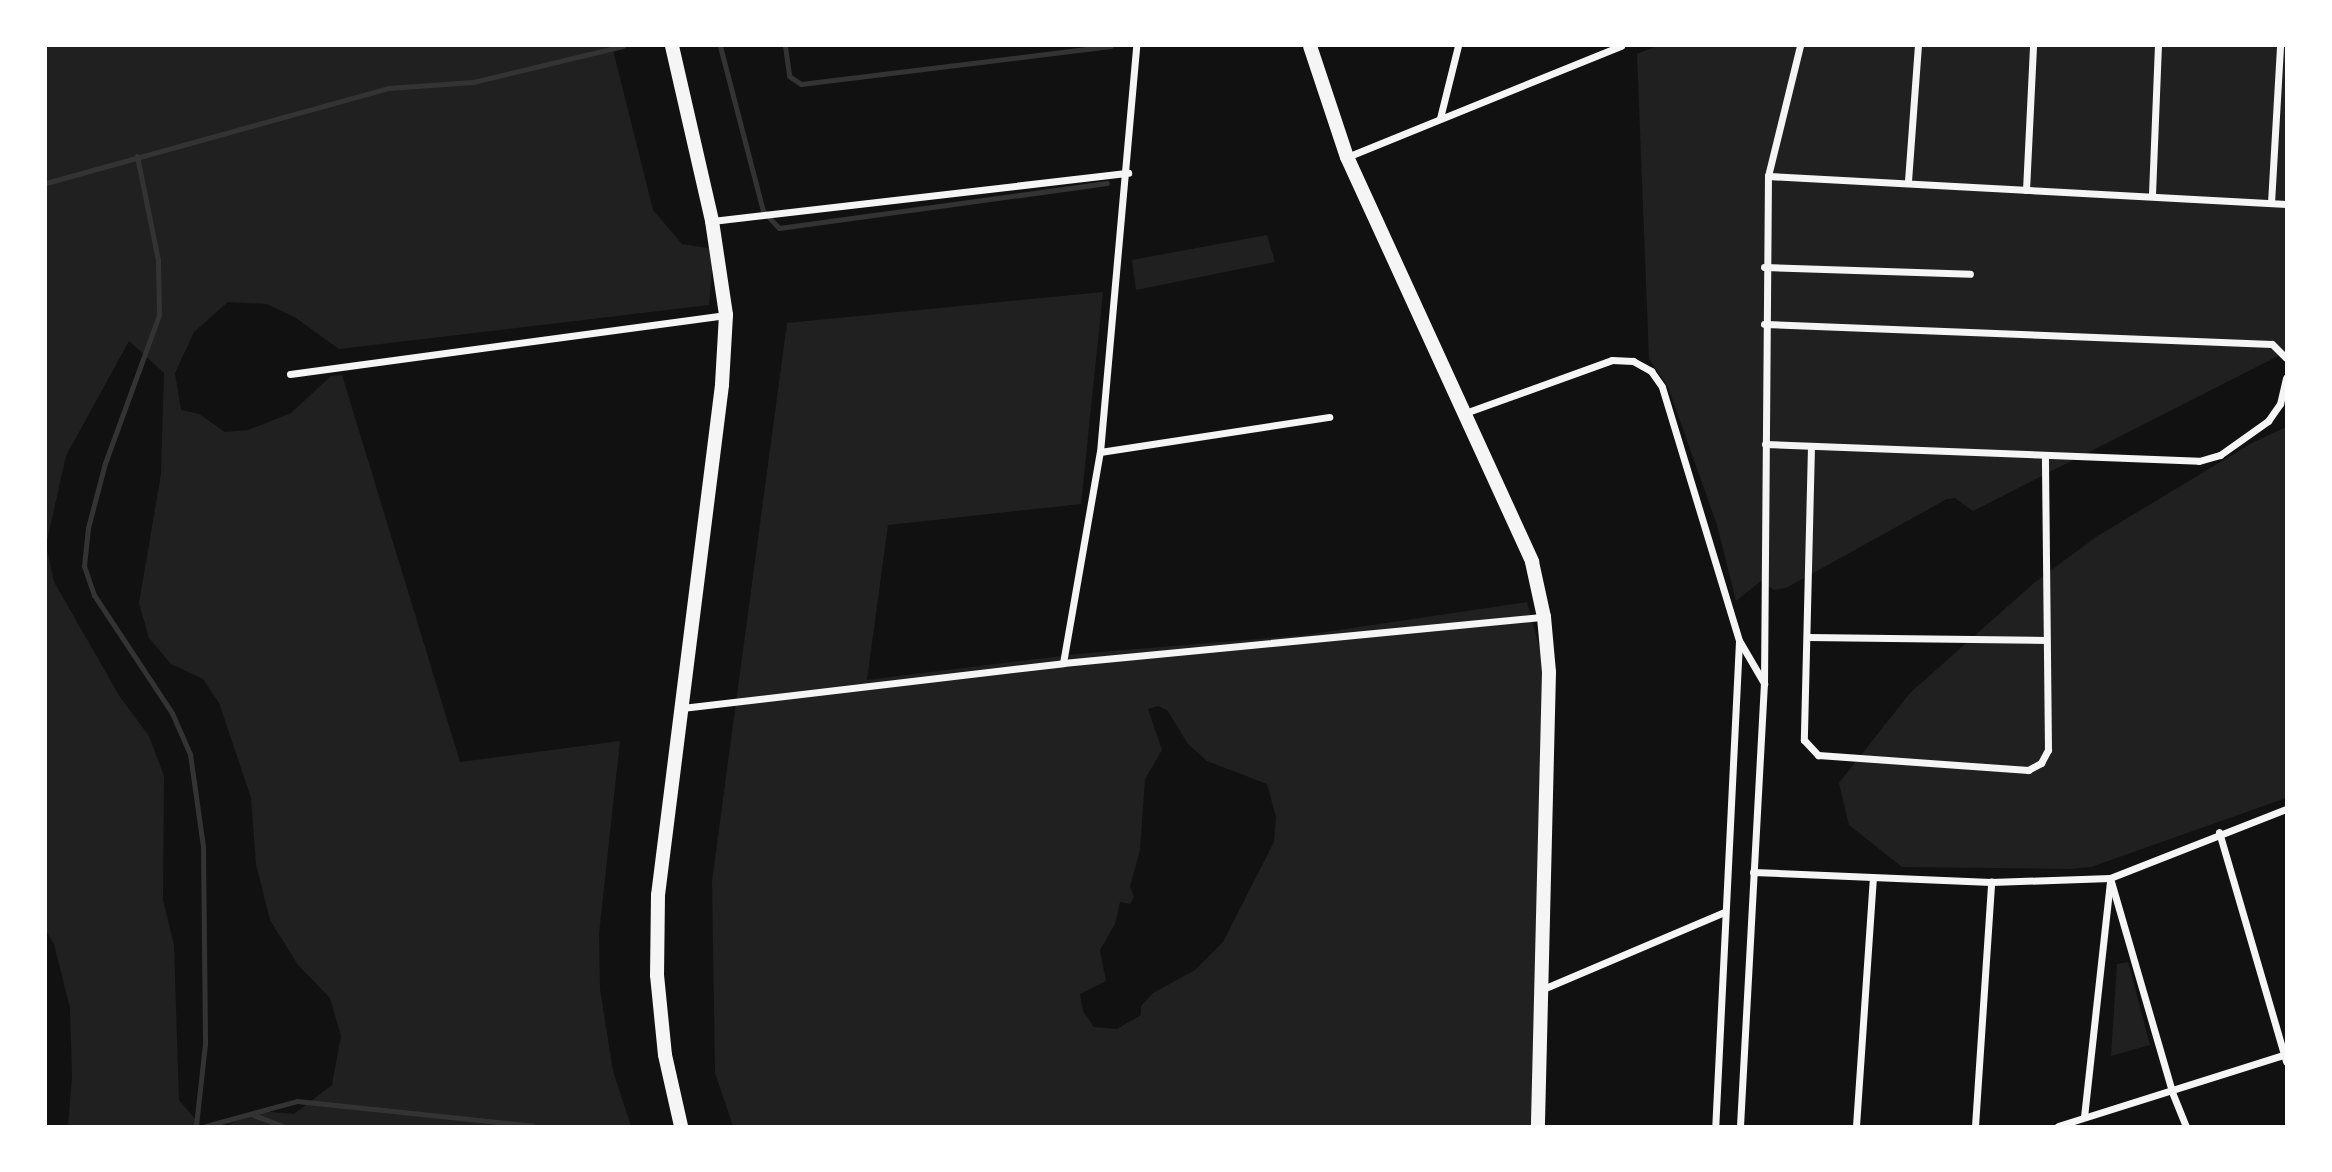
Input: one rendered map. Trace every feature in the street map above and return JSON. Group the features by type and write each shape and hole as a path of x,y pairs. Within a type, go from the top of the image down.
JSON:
{"main road":[{"path":"672,46 712,221 726,315 722,385 658,895 656,975 665,1055 681,1126"},
{"path":"1310,46 1347,157 1532,562 1544,617 1549,672 1541,882 1543,989 1538,1126"}],"street":[{"path":"1063,663 1100,452 1128,173 1136,46"},
{"path":"1440,118 1458,46"},
{"path":"1347,157 1621,46"},
{"path":"1741,1126 1752,872 1764,684 1764,324 1768,176 1800,46"},
{"path":"1908,181 1918,46"},
{"path":"2026,190 2033,46"},
{"path":"2152,194 2158,46"},
{"path":"2271,203 2280,46"},
{"path":"712,221 1128,173"},
{"path":"1768,176 2152,194 2287,204"},
{"path":"1765,267 1970,274"},
{"path":"289,374 726,315"},
{"path":"1764,324 2272,344 2287,358"},
{"path":"1465,413 1612,360 1633,361 1651,371 1662,387 1739,640 1764,684"},
{"path":"1765,444 2199,460 2220,455 2267,421 2280,404 2287,378"},
{"path":"1100,452 1329,417"},
{"path":"1811,446 1804,740 1818,755 2028,770 2041,763 2048,750 2045,455"},
{"path":"682,708 1063,663 1544,617"},
{"path":"1808,637 2046,640"},
{"path":"1715,1126 1739,640"},
{"path":"1752,872 1992,881 2110,878 2219,832 2287,809"},
{"path":"2058,1126 2286,1057 2219,832"},
{"path":"1856,1126 1873,878"},
{"path":"2110,878 2172,1092 2186,1126"},
{"path":"2084,1117 2110,878"},
{"path":"1975,1126 1992,881"},
{"path":"1543,989 1724,912"}],"shaded area":[{"path":"46,46 612,46 653,210 682,244 714,249 709,305 339,349 296,318 267,304 228,302 194,332 175,373 181,410 199,414 225,432 248,430 291,413 331,376 342,375 460,762 620,741 599,934 600,989 613,1071 631,1126 201,1126 227,1125 261,1111 294,1114 332,1085 341,1036 330,998 298,965 270,920 256,864 251,798 219,703 203,679 171,664 149,638 139,603 161,474 164,373 129,341 66,456 46,545"},
{"path":"1657,46 2286,46 2286,352 1973,511 1955,498 1947,499 1786,588 1774,590 1761,581 1736,601 1717,525 1668,387 1649,359 1637,54"},
{"path":"1267,235 1275,262 1136,290 1132,260"},
{"path":"1103,292 1081,504 888,525 867,680 1077,654 1305,635 1527,602 1550,686 1554,750 1544,909 1539,1126 733,1126 715,1073 712,881 787,323","holes":["1158,706 1167,710 1188,744 1207,761 1267,784 1276,817 1274,842 1223,942 1195,970 1153,993 1141,1006 1141,1015 1117,1029 1094,1027 1083,1011 1080,994 1106,981 1100,950 1115,924 1120,902 1130,904 1134,897 1130,886 1140,850 1145,779 1162,750 1148,709"]},
{"path":"2286,427 2286,798 2091,867 2069,869 1902,867 1849,825 1839,783 1910,693 2034,583 2096,537 2252,443"},
{"path":"46,545 54,582 120,697 149,736 164,776 163,900 174,945 179,1100 201,1126 68,1126 72,1077 70,1008 54,944 46,931"},
{"path":"2128,962 2150,1045 2111,1056 2117,964"}],"waterway":[{"path":"46,183 388,88 473,82 623,46"},
{"path":"720,46 763,211 779,228 1107,183"},
{"path":"785,46 789,76 801,84 1111,46"},
{"path":"137,156 158,260 159,315 105,463 88,528 84,566 94,595 172,713 190,754 203,847 205,1044 196,1126"},
{"path":"206,1126 297,1101 533,1126"},
{"path":"251,1114 282,1126"}]}
